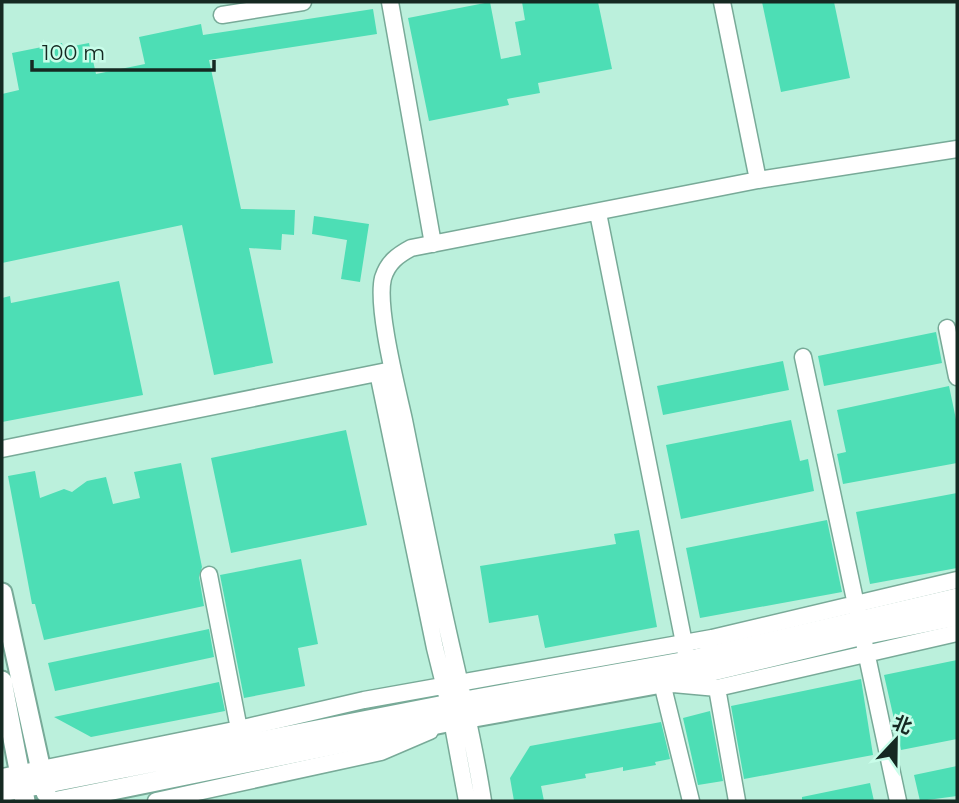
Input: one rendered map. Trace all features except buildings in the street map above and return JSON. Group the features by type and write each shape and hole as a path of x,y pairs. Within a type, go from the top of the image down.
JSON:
{"main road":[{"path":"2,593 44,785"},
{"path":"2,792 17,785 44,785 456,702 661,675 861,627 957,598"},
{"path":"661,675 686,652 957,616"},
{"path":"2,681 17,785"},
{"path":"58,801 456,702"}],"street":[{"path":"222,15 303,2"},
{"path":"390,2 433,244"},
{"path":"722,2 758,180"},
{"path":"483,801 456,702 386,371 383,279 396,256 411,248 758,180 957,149"},
{"path":"598,213 686,652"},
{"path":"947,328 957,377"},
{"path":"803,357 898,801"},
{"path":"2,449 386,371"},
{"path":"209,575 239,729"},
{"path":"691,801 661,675 717,688 861,627 957,580"},
{"path":"44,785 239,729 364,700 456,702 686,652 712,638 861,627 957,634"},
{"path":"717,688 737,801"},
{"path":"156,801 176,799 381,752 456,702"},
{"path":"456,702 467,801"}]}
